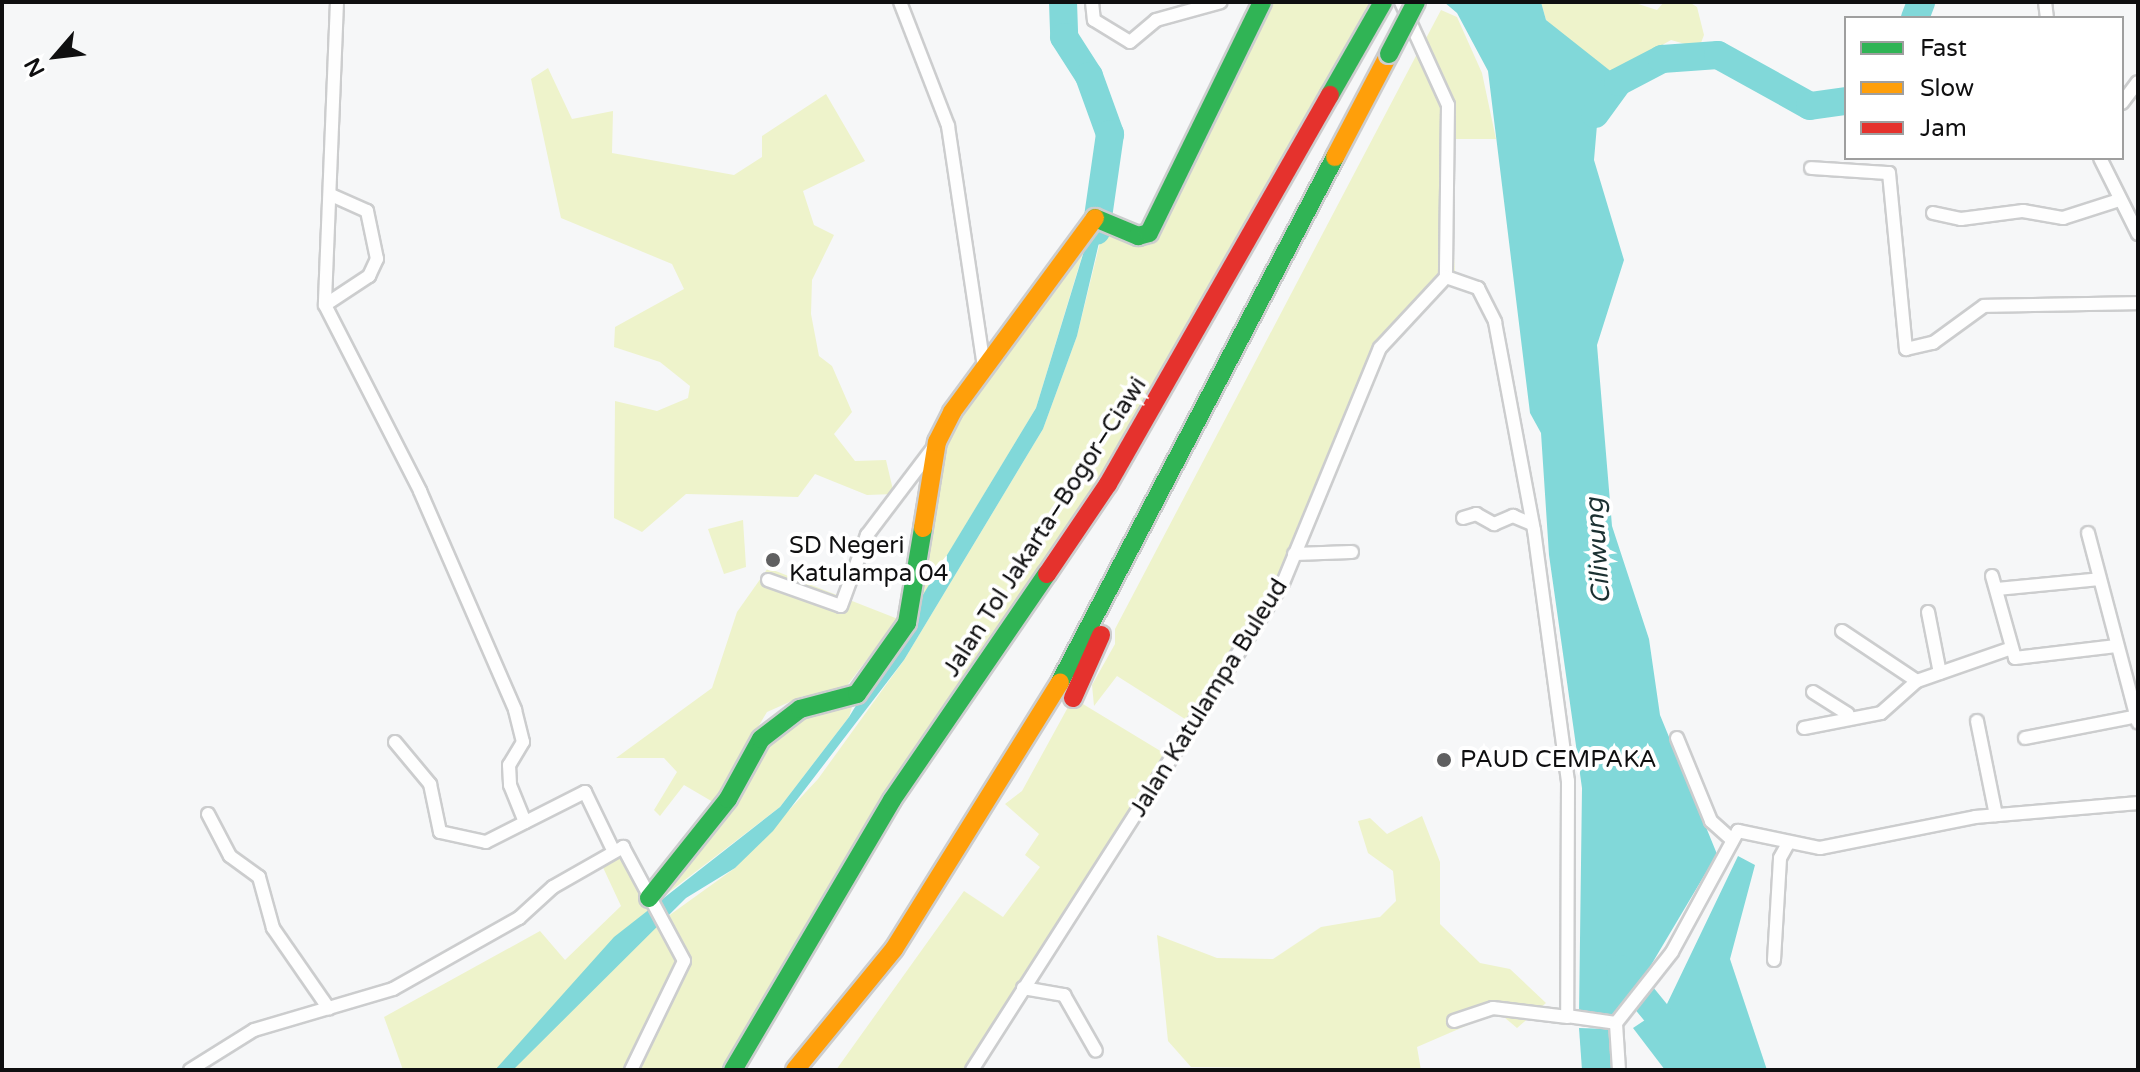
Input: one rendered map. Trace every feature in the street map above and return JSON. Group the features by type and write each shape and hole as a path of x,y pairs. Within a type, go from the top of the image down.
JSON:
{"main road":[{"path":"650,900 728,799 761,739 800,709 857,694 907,623 937,442 984,366 1093,217 1112,225 1149,233 1262,2"},
{"name":"Jalan Tol Jakarta–Bogor–Ciawi","path":"733,1070 892,800 1108,484 1383,2"},
{"path":"795,1070 894,949 951,863 1054,694 1416,2"},
{"path":"1073,698 1150,506"}],"street":[{"path":"337,2 325,305 420,491 515,710 523,742 509,765 510,785 525,822"},
{"path":"900,2 952,143 984,366"},
{"path":"1092,2 1094,20 1130,42 1156,20 1221,2"},
{"path":"1401,2 1448,105 1446,277 1478,288 1495,322 1532,524 1568,781 1572,1018"},
{"path":"2124,100 2138,82"},
{"path":"2101,160 2138,234"},
{"path":"1811,168 1888,172 1908,350 1933,343 1984,306 2138,303"},
{"path":"325,305 369,276 377,259 367,211 331,195"},
{"path":"1933,213 2072,218 2119,200"},
{"name":"Jalan Katulampa Buleud","path":"972,1070 1283,583 1380,348 1446,277"},
{"path":"768,580 841,606 867,535 937,442"},
{"path":"1463,518 1476,514 1494,524 1513,516 1532,524"},
{"path":"2088,533 2138,722"},
{"path":"1294,554 1352,552"},
{"path":"1992,576 2009,649 2025,659 2116,646"},
{"path":"1997,589 2100,579"},
{"path":"1928,612 1940,673"},
{"path":"1842,631 1917,681"},
{"path":"1804,728 1848,714 1888,710 1917,681 2009,649"},
{"path":"1813,692 1848,714"},
{"path":"2025,738 2138,716"},
{"path":"1977,721 1996,815"},
{"path":"1677,738 1711,821 1730,840"},
{"path":"395,742 430,784 437,830 478,844 585,792 613,850"},
{"path":"1619,1070 1614,1022 1672,952 1730,840 1747,829 1820,848 1996,815 2138,803"},
{"path":"208,814 230,856 259,877 273,928 329,1009"},
{"path":"1774,960 1780,858 1789,842"},
{"path":"190,1070 254,1030 393,989 482,940 613,850 623,847 650,900 665,920 684,961 631,1070"},
{"path":"1023,988 1064,995 1096,1051"},
{"path":"1454,1021 1493,1008 1614,1022"}],"green space":[{"path":"1262,2 1383,2 1241,259 733,1070 403,1070 384,1017 540,931 565,960 621,906 600,861 620,851 632,855 641,894 664,882 779,721 855,697 849,717 780,807 651,906 660,922 735,868 818,779 904,660 1043,429 1077,336 1105,222 1138,236"},
{"path":"1541,2 1632,2 1657,10 1664,2 1689,2 1697,7 1704,35 1699,48 1671,40 1613,73 1573,48 1546,20"},
{"path":"1441,10 1457,17 1482,73 1496,139 1455,139 1442,73 1423,44"},
{"path":"1417,54 1446,118 1455,273 1385,341 1300,555 1196,726 1117,676 1094,706 1092,685 1115,644 1115,629"},
{"path":"548,68 572,119 613,111 612,153 734,175 762,157 762,136 826,94 865,161 803,191 814,225 834,235 812,280 811,314 819,356 832,366 852,412 834,434 855,461 886,460 894,494 867,495 815,474 798,497 686,494 642,532 614,518 615,401 657,411 688,398 690,386 660,362 614,347 615,327 684,289 672,264 561,218 531,79"},
{"path":"1093,220 1036,408 918,604 937,442"},
{"path":"743,520 746,567 724,574 708,529"},
{"path":"768,568 898,619 839,696 803,696 767,712 713,802 684,785 660,816 654,810 677,772 664,758 616,758 712,688 737,612"},
{"path":"1073,698 1172,758 972,1070 836,1070 964,891 1003,917 1040,867 1025,855 1039,834 1005,804 1022,791"},
{"path":"1422,816 1440,862 1440,924 1480,963 1510,969 1546,1003 1517,1028 1498,1012 1417,1047 1421,1070 1191,1067 1168,1041 1157,935 1217,958 1273,959 1321,927 1380,917 1396,901 1393,871 1368,853 1358,821 1370,818 1387,834"}],"water":[{"path":"1444,2 1541,2 1546,20 1613,73 1617,88 1597,125 1594,160 1624,260 1597,345 1612,526 1649,639 1660,715 1717,854 1619,1019 1579,1015 1582,788 1549,555 1541,433 1530,413 1488,71 1457,13"},
{"path":"1102,192 1110,196 1077,336 1043,429 904,660 773,831 735,868 686,898 513,1070 495,1070 614,937 780,807 849,717 1036,408"},
{"path":"1738,856 1755,865 1730,959 1767,1070 1665,1070 1633,1028 1666,1006"},
{"path":"1579,1028 1610,1029 1617,1070 1582,1070"}],"waterway":[{"path":"1063,2 1064,37 1089,76 1110,134 1096,231"},
{"path":"1916,16 1921,2"},
{"path":"1595,114 1618,82 1662,59 1718,55 1810,106 1844,101"},
{"name":"Ciliwung","path":"1620,969 1703,1070"}],"traffic: fast":[{"path":"1095,218 1138,236 1149,233 1262,2"},
{"path":"1330,95 1383,2"},
{"path":"1389,54 1416,2"},
{"path":"1060,682 1335,157"},
{"path":"649,898 728,799 761,739 800,709 857,694 907,623 923,528"},
{"path":"733,1070 892,800 1047,574"}],"traffic: slow":[{"path":"1335,157 1389,54"},
{"path":"923,528 937,442 952,412 1095,218"},
{"path":"795,1070 894,949 1060,682"}],"traffic: jam":[{"path":"1047,574 1108,484 1330,95"},
{"path":"1073,698 1101,635"}],"place":[{"name":"SD Negeri Katulampa 04","path":"773,560"},
{"name":"PAUD CEMPAKA","path":"1444,760"}]}
